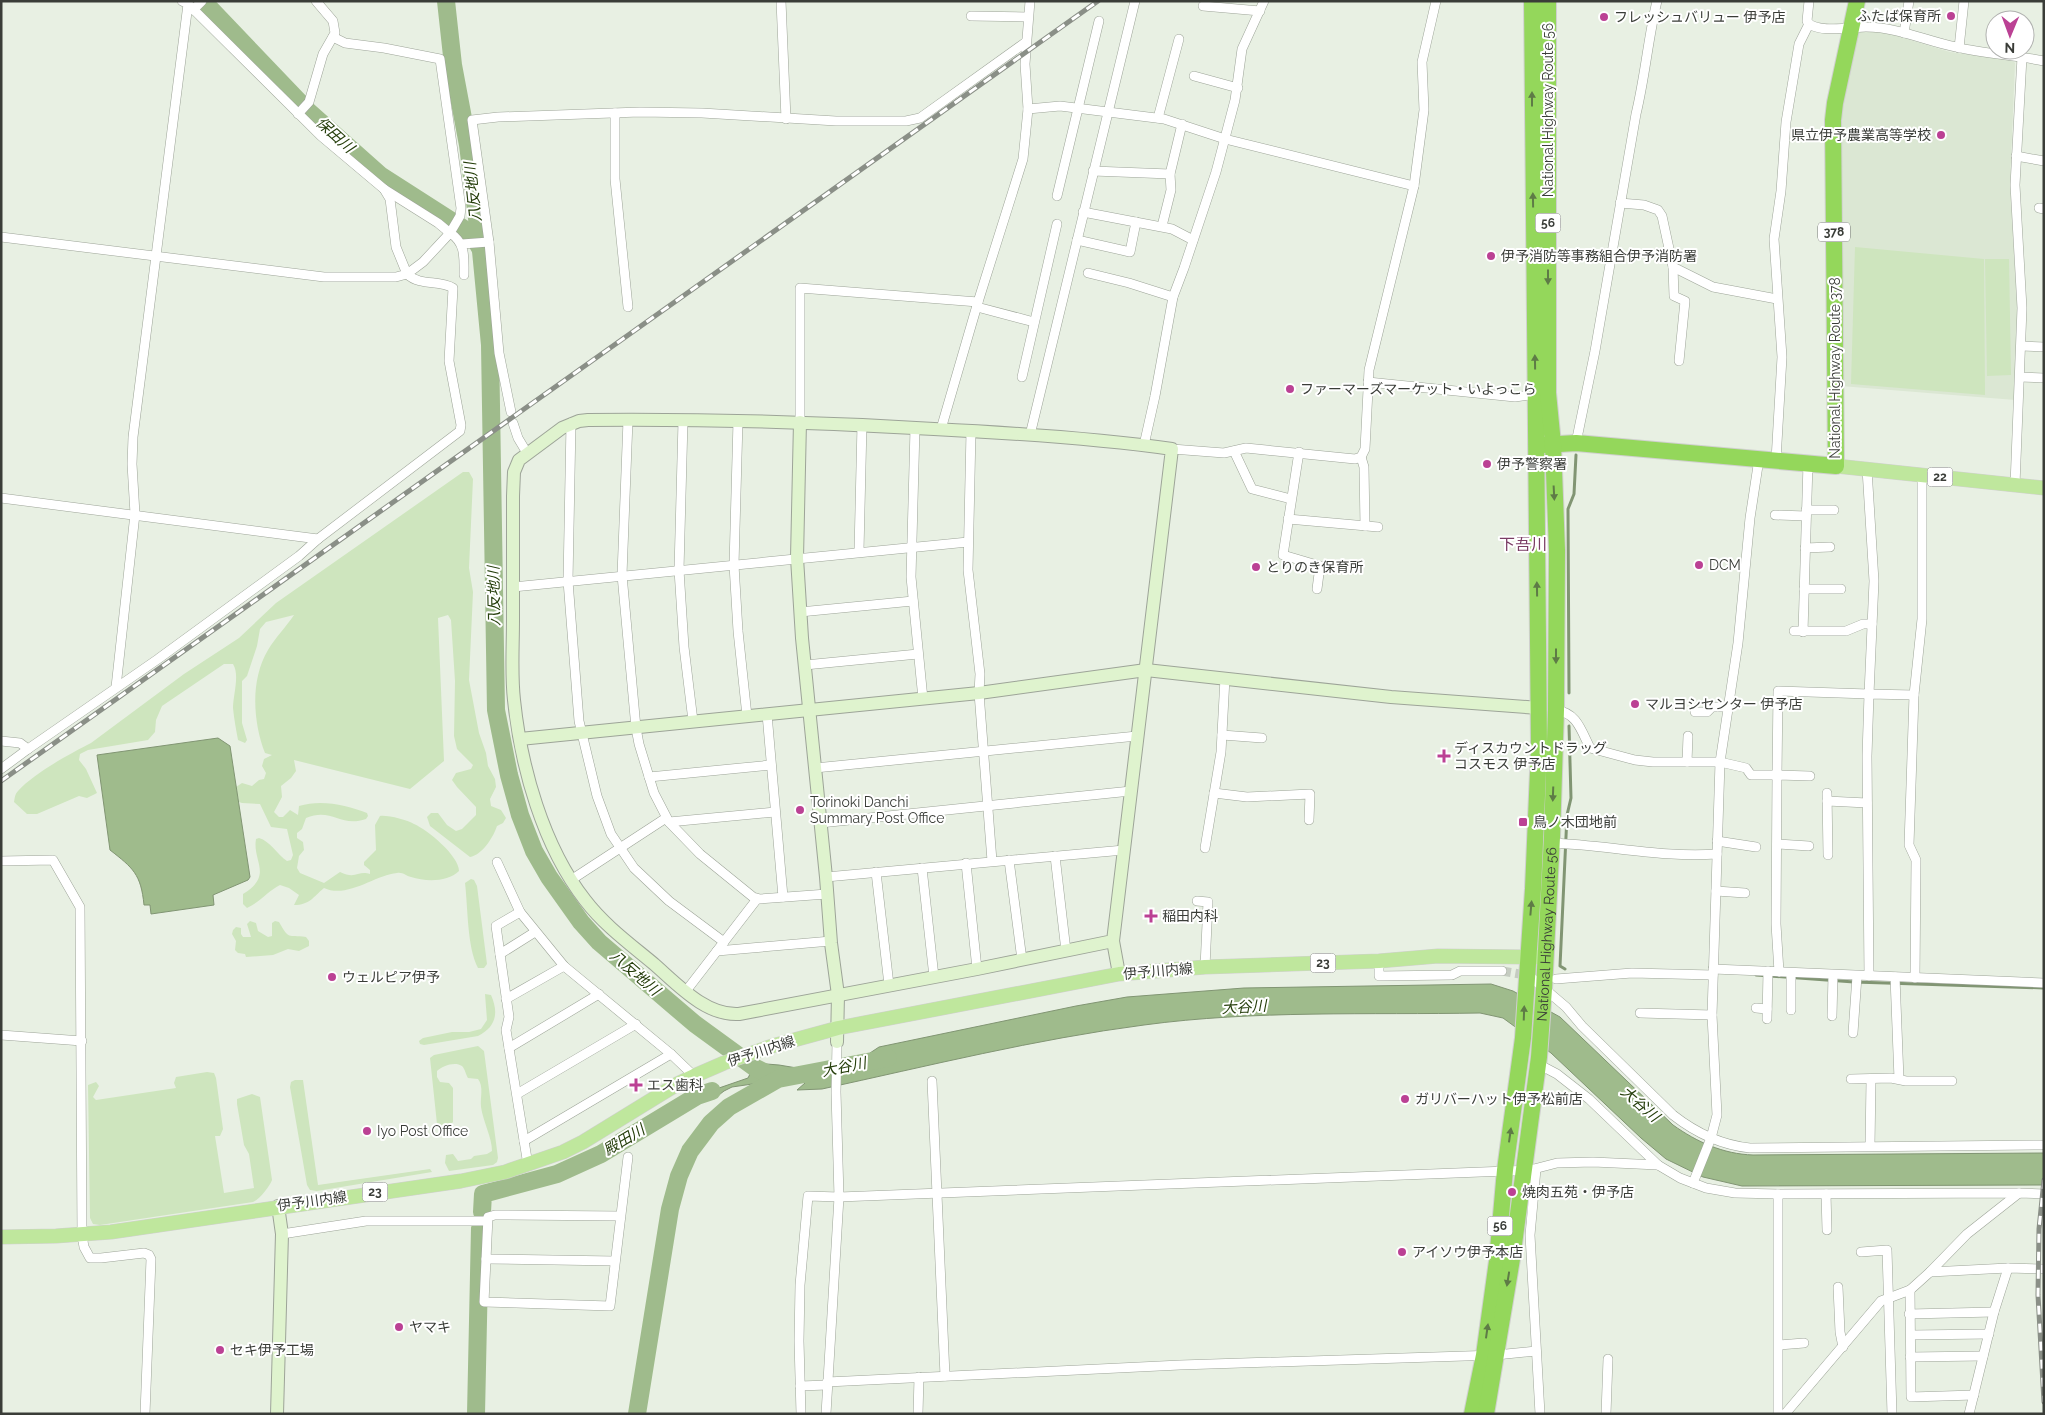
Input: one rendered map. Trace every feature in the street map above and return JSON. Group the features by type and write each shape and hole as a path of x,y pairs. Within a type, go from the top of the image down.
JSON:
{"highway":[{"name":"National Highway Route 56","path":"1472,1414 1490,1355 1512,1259 1529,1169 1548,989 1546,957 1556,710 1556,550 1553,444 1542,394 1532,1"},
{"name":"National Highway Route 56","path":"1486,1414 1505,1170 1523,1038 1533,889 1539,748 1536,446 1542,394 1548,1"},
{"name":"National Highway Route 378","path":"1536,446 1576,443 1836,466 1833,120 1857,1"},
{"path":"1539,708 1556,710"}],"main road":[{"name":"22","path":"1836,466 2044,488"},
{"name":"伊予川内線","path":"1,1237 82,1235 461,1181 505,1172 563,1152 694,1076 772,1046 838,1035 1119,974 1205,967 1379,961 1438,956 1546,957"}],"street":[{"path":"302,110 323,54 335,33 333,21 316,1"},
{"path":"781,1 786,119"},
{"path":"941,429 977,305 1023,159 1028,110 1026,42 1030,1"},
{"path":"1030,434 1107,112 1136,1"},
{"path":"1144,445 1155,396 1172,297 1193,240 1225,139 1238,88 1242,49 1264,1"},
{"path":"1365,526 1364,467 1361,457 1365,448 1370,361 1414,186 1424,110 1422,62 1436,1"},
{"path":"1576,443 1595,351 1620,203 1645,77 1649,35 1657,1"},
{"path":"1776,460 1782,357 1774,239 1781,191 1786,122 1799,44 1809,24 1809,1"},
{"path":"1904,33 1909,1"},
{"path":"1959,48 1964,1"},
{"path":"193,4 302,110 321,136 384,188 458,238 462,244 464,275"},
{"path":"116,687 135,514 132,464 133,437 156,257 193,4"},
{"path":"1203,6 1260,11"},
{"path":"971,16 1028,17"},
{"path":"1056,196 1099,21"},
{"path":"1809,24 1814,27 1884,28 1985,54"},
{"path":"1,237 324,277 396,276 407,274 423,262 450,233 460,216 461,208 440,59 346,43 333,37"},
{"path":"1158,118 1179,39"},
{"path":"512,412 499,353 472,120 615,113 702,113 786,119 906,121 920,118 1026,42"},
{"path":"2015,485 2022,346 2022,308 2015,185 2022,60"},
{"path":"1194,76 1238,88"},
{"path":"1028,110 1060,106 1158,118 1225,139 1414,186"},
{"path":"615,113 614,179 628,307"},
{"path":"1162,226 1170,190 1170,174 1182,124"},
{"path":"2016,156 2044,162"},
{"path":"1093,170 1170,174"},
{"path":"1,769 158,659 292,561 460,431 461,425 449,360 452,288 448,285 418,282 407,274 396,247 390,199 384,188"},
{"path":"1620,203 1644,205 1658,210 1662,216 1673,267 1674,296 1685,301 1679,361"},
{"path":"1083,212 1162,226 1193,240"},
{"path":"1077,240 1130,252 1136,222"},
{"path":"1022,377 1057,224"},
{"path":"462,244 487,242"},
{"path":"1673,267 1713,287 1777,299"},
{"path":"1088,273 1129,283 1172,297"},
{"path":"826,1414 839,1196 836,1092 838,995 830,941 826,877 796,558 800,422 800,288 977,305 1034,322"},
{"path":"2022,346 2044,348"},
{"path":"2020,377 2044,378"},
{"path":"1368,382 1515,397 1542,394"},
{"path":"1113,941 977,969 727,1015 704,1005 686,991 612,929 585,900 571,880 546,833 520,739 513,683 514,472 519,460 572,423 588,420 862,424 1030,434 1224,453 1246,448 1355,459 1361,457"},
{"path":"628,420 622,576 636,728 654,793 667,820 700,854 757,899 827,894"},
{"path":"683,421 679,570 684,647 693,721"},
{"path":"738,422 734,566 738,631 747,716"},
{"path":"513,423 518,438 527,453"},
{"path":"572,423 568,581 581,732 603,817 620,849 634,868 669,901 724,942"},
{"path":"858,552 862,424"},
{"path":"915,428 911,576 923,699"},
{"path":"972,431 968,570 980,674 979,693 992,861"},
{"path":"1119,974 1113,941 1172,448"},
{"path":"1234,451 1252,489 1291,499"},
{"path":"1298,452 1283,555 1324,567 1317,589"},
{"path":"1694,1181 1710,1140 1717,1115 1712,1015 1720,762 1738,643 1750,518 1759,459"},
{"path":"1808,463 1804,589 1798,631 1846,632 1862,624 1872,624"},
{"path":"1867,469 1874,581 1867,803 1869,976"},
{"path":"1915,978 1916,860 1909,846 1914,695 1922,619 1922,475"},
{"path":"1,498 318,539"},
{"path":"1775,515 1834,510"},
{"path":"1288,519 1378,527"},
{"path":"513,587 734,566 912,546 968,542"},
{"path":"1805,548 1830,547"},
{"path":"1804,589 1841,589"},
{"path":"800,612 913,601"},
{"path":"805,665 918,654"},
{"path":"520,739 979,693 1146,670 1391,697 1539,708"},
{"path":"1206,848 1222,735 1225,678"},
{"path":"1779,972 1776,924 1778,692 1914,695"},
{"path":"1695,712 1707,712 1712,707 1728,707"},
{"path":"1556,710 1566,711 1573,716 1590,748 1635,760 1720,762 1746,768 1751,775 1810,776"},
{"path":"767,714 783,897"},
{"path":"1222,735 1262,738"},
{"path":"815,768 1137,736"},
{"path":"1687,762 1688,736"},
{"path":"1,741 20,743 28,749"},
{"path":"649,777 771,765"},
{"path":"820,823 1131,791"},
{"path":"1214,793 1246,797 1310,794 1309,820"},
{"path":"1831,850 1827,797 1867,803"},
{"path":"571,880 667,820 775,812"},
{"path":"1717,842 1756,847"},
{"path":"1552,843 1588,844 1688,856 1717,854"},
{"path":"1777,844 1809,846"},
{"path":"826,877 1124,850"},
{"path":"1055,856 1066,950"},
{"path":"1,861 53,860 78,903 82,1040 82,1235 84,1247 90,1258 144,1253 149,1255 151,1259 146,1414"},
{"path":"1010,860 1022,960"},
{"path":"498,862 520,912 564,966 636,1024 694,1076"},
{"path":"966,863 977,969"},
{"path":"922,868 934,977"},
{"path":"876,872 889,985"},
{"path":"1716,892 1745,893"},
{"path":"686,991 757,899"},
{"path":"1197,901 1208,902 1205,967"},
{"path":"520,912 496,926 509,1017 506,1030 528,1165"},
{"path":"500,954 535,932"},
{"path":"717,951 830,941"},
{"path":"1379,961 1379,976 1452,975 1460,972 1502,971"},
{"path":"506,999 564,966"},
{"path":"1548,989 1632,973 1768,971 2044,983"},
{"path":"1767,1019 1768,971"},
{"path":"1791,1010 1792,973"},
{"path":"1832,1016 1833,975"},
{"path":"1853,1033 1857,976"},
{"path":"1895,977 1899,1079"},
{"path":"1526,981 1548,989 1582,1026 1673,1115 1710,1140 1730,1146 1750,1148 2042,1145"},
{"path":"509,1048 599,994"},
{"path":"1756,1008 1767,1009"},
{"path":"1640,1013 1712,1015"},
{"path":"517,1094 636,1024"},
{"path":"1,1035 82,1040"},
{"path":"524,1141 671,1054"},
{"path":"1539,1061 1588,1099 1658,1165 1720,1191 1778,1194 2020,1192 2044,1194"},
{"path":"1851,1079 1952,1081"},
{"path":"1870,1146 1871,1080"},
{"path":"932,1081 945,1376"},
{"path":"621,1216 495,1215 488,1217 484,1302 610,1306 615,1262 621,1216 628,1157"},
{"path":"800,1414 800,1286 808,1196 1529,1169 1557,1163 1658,1165"},
{"path":"1529,1169 1530,1235 1540,1414"},
{"path":"1785,1414 1881,1301 1910,1290 1967,1234 2020,1192"},
{"path":"1778,1194 1778,1414"},
{"path":"1826,1194 1827,1230"},
{"path":"277,1414 282,1234 278,1206"},
{"path":"282,1234 366,1221 487,1220"},
{"path":"1861,1252 1887,1250 1892,1414"},
{"path":"486,1259 615,1262"},
{"path":"1930,1272 2008,1268 2044,1269"},
{"path":"1969,1414 1994,1312 2008,1268"},
{"path":"1838,1287 1840,1332 1843,1347"},
{"path":"1910,1290 1911,1397 1974,1395"},
{"path":"1910,1314 1994,1312"},
{"path":"1910,1336 1989,1334"},
{"path":"1779,1346 1804,1343"},
{"path":"800,1386 919,1377 1490,1355 1536,1351"},
{"path":"1910,1357 1983,1356"},
{"path":"1606,1414 1608,1359"},
{"path":"918,1414 919,1377"}],"shaded area":[{"path":"1874,31 1887,33 1950,52 1985,57 1985,60 2012,60 2015,63 2010,185 2018,321 2015,400 1841,386 1838,139 1844,90 1859,32"},
{"path":"1855,247 1984,259 1985,395 1851,384"},
{"path":"1985,259 2009,259 2011,375 1987,376"},
{"path":"463,472 469,472 473,479 469,568 473,592 469,680 479,733 488,766 495,779 496,787 490,799 491,806 501,810 506,818 503,823 497,826 490,841 483,849 470,857 430,826 427,817 431,813 438,813 447,825 456,831 462,829 476,815 476,807 452,780 456,773 471,769 473,765 457,749 454,736 455,681 451,620 448,615 438,618 444,761 410,789 294,760 296,771 281,786 282,797 274,812 279,817 283,817 290,810 298,815 299,806 325,803 342,805 367,813 366,819 357,821 342,820 323,815 306,818 302,829 297,833 297,838 303,842 304,850 299,856 297,868 300,873 324,883 340,872 350,875 370,874 370,870 364,865 364,862 376,850 375,825 380,816 411,822 442,844 458,865 459,871 454,875 443,879 430,880 417,879 397,873 342,891 324,888 308,902 299,905 294,905 299,895 289,888 280,885 247,908 243,904 243,894 258,880 260,874 256,839 259,838 267,842 287,861 291,860 293,855 287,829 271,827 260,804 239,802 236,787 242,783 252,786 259,780 264,779 266,773 262,766 264,759 272,755 265,753 258,728 255,701 258,674 268,650 294,615 266,622 260,629 257,646 247,676 242,681 242,723 247,740 245,743 238,740 234,716 235,669 233,664 224,664 162,706 156,720 155,732 148,740 88,750 80,754 79,760 86,769 97,793 87,798 79,796 37,814 27,814 14,802 17,792 42,771 91,743 184,674 239,638 276,603"},
{"path":"471,879 474,880 477,886 487,964 484,968 478,968 474,959 470,938 465,883"},
{"path":"250,921 256,923 258,931 268,937 272,936 272,923 275,921 279,922 290,936 306,937 309,941 309,946 299,951 288,949 273,955 246,957 245,954 238,953 235,950 236,941 232,934 236,927 241,928 243,937 251,937 247,924"},
{"path":"485,994 491,995 495,1014 492,1024 484,1032 478,1036 424,1045 420,1044 419,1041 423,1038 481,1029 487,1020"},
{"path":"478,1046 484,1051 498,1158 497,1162 493,1165 449,1171 445,1163 446,1155 453,1154 458,1161 471,1159 474,1156 487,1154 492,1151 492,1146 481,1107 480,1082 478,1079 468,1078 462,1066 456,1064 449,1065 437,1071 437,1077 440,1082 449,1083 453,1088 453,1122 445,1126 437,1124 430,1058 434,1055"},
{"path":"207,1072 214,1073 216,1078 223,1129 220,1136 215,1136 224,1193 254,1188 249,1154 244,1145 237,1104 237,1099 252,1094 260,1097 272,1180 267,1189 253,1202 100,1225 93,1224 90,1218 88,1085 96,1082 99,1086 93,1097 96,1100 176,1088 174,1083 176,1077"},
{"path":"303,1080 318,1185 430,1169 432,1172 317,1191 310,1190 307,1185 290,1087 291,1082"}],"water":[{"path":"218,738 230,746 250,877 248,880 213,895 214,905 151,914 150,905 144,905 138,879 130,867 110,850 97,755"},
{"path":"1491,984 1513,991 1560,1017 1673,1125 1691,1137 1721,1150 1753,1155 2044,1153 2044,1185 1742,1186 1703,1177 1666,1159 1641,1138 1551,1053 1503,1018 1480,1013 1270,1015 1186,1020 1063,1038 822,1089 797,1090 805,1083 803,1082 766,1082 732,1087 715,1098 714,1093 692,1102 690,1098 748,1078 751,1072 745,1066 754,1063 809,1070 852,1070 861,1067 870,1053 879,1047 1127,997 1244,988"}],"waterway":[{"name":"保田川","path":"203,1 308,111 380,175 472,234 480,248"},
{"name":"八反地川","path":"446,1 453,65 468,145 490,345 496,710 509,775 520,815 534,851 549,877 581,922 599,942 695,1024 754,1067 772,1076"},
{"path":"1569,693 1568,509 1574,494 1576,455"},
{"path":"1565,969 1560,966 1567,815 1571,798 1569,726"},
{"path":"1756,975 1854,982 2044,988"},
{"name":"大谷川","path":"637,1414 670,1209 679,1176 690,1151 711,1123 729,1107 778,1079 888,1058"},
{"name":"殿田川","path":"482,1212 483,1194 557,1174 601,1154 697,1096 712,1091"},
{"name":"殿田川","path":"476,1414 480,1228"}],"tunnel":[{"path":"1502,971 1531,976"}],"railway":[{"path":"1,781 1098,1"},
{"path":"2044,1180 2039,1229 2038,1295 2044,1402"}],"place":[{"name":"ふたば保育所","path":"1951,16"},
{"name":"フレッシュバリュー 伊予店","path":"1604,17"},
{"name":"県立伊予農業高等学校","path":"1941,135"},
{"name":"伊予消防等事務組合伊予消防署","path":"1491,256"},
{"name":"ファーマーズマーケット・いよっこら","path":"1290,389"},
{"name":"伊予警察署","path":"1487,464"},
{"name":"DCM","path":"1699,565"},
{"name":"とりのき保育所","path":"1256,567"},
{"name":"マルヨシセンター 伊予店","path":"1635,704"},
{"name":"ディスカウントドラッグ コスモス 伊予店","path":"1444,756"},
{"name":"Torinoki Danchi Summary Post Office","path":"800,810"},
{"name":"鳥ノ木団地前","path":"1523,822"},
{"name":"稲田内科","path":"1151,916"},
{"name":"ウェルピア伊予","path":"332,977"},
{"name":"エス歯科","path":"636,1085"},
{"name":"ガリバーハット伊予松前店","path":"1405,1099"},
{"name":"Iyo Post Office","path":"367,1131"},
{"name":"焼肉五苑・伊予店","path":"1512,1192"},
{"name":"アイソウ伊予本店","path":"1402,1252"},
{"name":"ヤマキ","path":"399,1327"},
{"name":"セキ伊予工場","path":"220,1350"}],"district":[{"name":"下吾川","path":"1523,544"}]}
